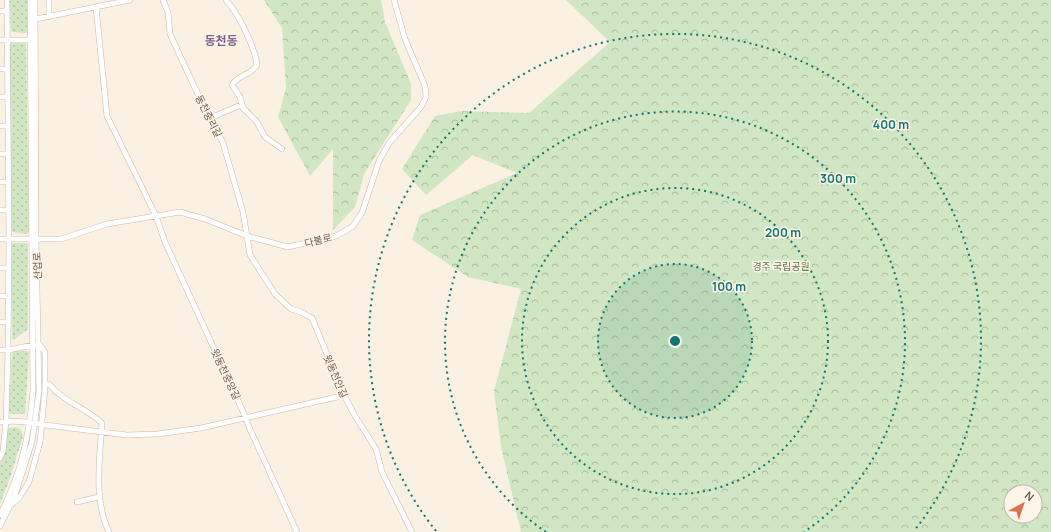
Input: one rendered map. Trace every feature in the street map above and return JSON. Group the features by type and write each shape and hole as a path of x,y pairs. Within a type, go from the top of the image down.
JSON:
{"street":[{"path":"0,458 3,451 3,421 8,350 9,239 7,0"},
{"name":"산업로","path":"0,515 21,464 33,423 39,391 36,344 34,238 33,40 30,0"},
{"name":"산업로","path":"33,40 36,19 35,0"},
{"path":"49,0 50,17"},
{"path":"36,19 130,0"},
{"name":"동천중리길","path":"163,0 168,12 170,34 223,143 243,212 247,236"},
{"path":"226,0 236,13 257,64 254,70 232,83 233,86 240,97 241,105 257,122 265,137 282,149"},
{"name":"다불로","path":"0,239 61,239 107,224 180,212 205,219 247,236 288,247 336,236 352,227 362,213 379,161 390,144 421,107 426,97 426,86 405,39 394,0"},
{"name":"윗동천중앙길","path":"96,7 107,116 156,216 165,242 297,532"},
{"path":"0,12 7,12"},
{"path":"0,40 33,40"},
{"path":"0,69 7,69"},
{"path":"0,97 8,97"},
{"path":"210,118 241,105"},
{"path":"0,126 7,126"},
{"path":"0,154 8,154"},
{"path":"0,182 8,182"},
{"path":"0,210 8,210"},
{"name":"윗동천안길","path":"247,236 250,255 275,294 291,309 312,318 354,416 376,450 382,472 412,532"},
{"path":"0,268 8,268"},
{"path":"0,296 8,296"},
{"path":"0,322 8,322"},
{"path":"0,350 8,350 36,344 45,352 45,384 40,442 29,482 19,498 10,505"},
{"path":"45,384 49,384 56,394 64,400 82,408 102,423 99,497 103,518 109,532"},
{"path":"3,421 33,423 127,435 158,434 201,428 337,397 344,394"},
{"name":"산업로","path":"0,526 15,495 26,464 32,442 33,423"},
{"path":"77,502 99,497"}],"green space":[{"path":"10,0 27,0 28,32 12,32"},
{"path":"264,0 381,0 385,22 411,84 411,100 364,174 355,207 333,230 333,149 310,176 278,117 286,88 282,28"},
{"name":"경주 국립공원","path":"566,0 1051,0 1051,532 521,532 501,447 494,391 521,289 468,277 412,240 420,215 517,173 473,155 426,195 402,169 435,116 461,111 529,113 610,42"},
{"path":"12,42 26,44 29,232 26,234 13,232 11,230 9,45"},
{"path":"14,243 28,244 28,329 14,340 12,338 11,245"},
{"path":"15,350 28,351 29,353 25,414 10,414 9,412 12,353"},
{"path":"16,427 21,430 23,436 0,504 0,464 8,428"}],"district":[{"name":"동천동","path":"221,40"}]}
